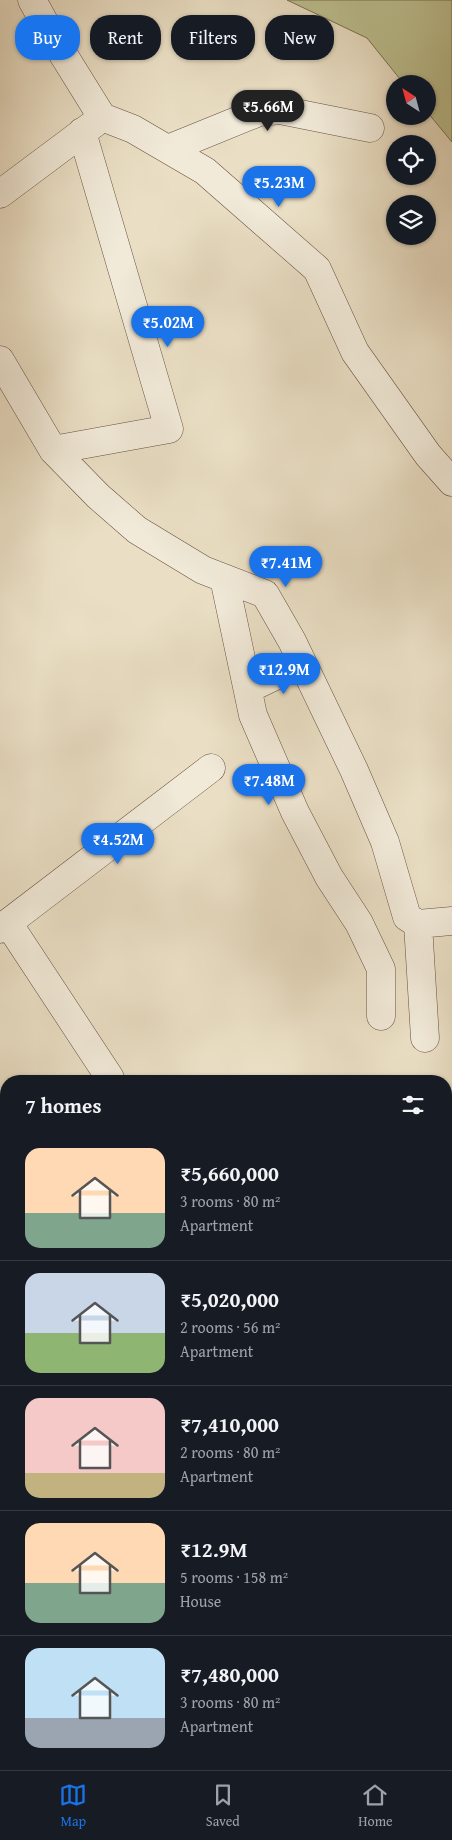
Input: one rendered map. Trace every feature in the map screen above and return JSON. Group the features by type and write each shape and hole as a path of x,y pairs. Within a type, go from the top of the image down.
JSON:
{"street":[{"path":"32,0 92,124 169,429 53,450"},
{"path":"168,149 260,112 280,110 370,128"},
{"path":"0,194 92,124 133,129 205,171 317,269 355,352 428,455 452,482"},
{"path":"0,360 53,450 98,496 137,530 203,570 265,594 302,663 354,770 385,842 407,917 418,924 452,921"},
{"path":"224,578 253,715 295,812 329,877 359,923 381,969 381,1016"},
{"path":"248,689 302,663"},
{"path":"108,1075 4,926 211,768"},
{"path":"418,924 425,1038"}],"green space":[{"path":"287,0 452,0 452,142 436,123 436,75 397,75 367,38 334,22 334,15 319,15"}]}
